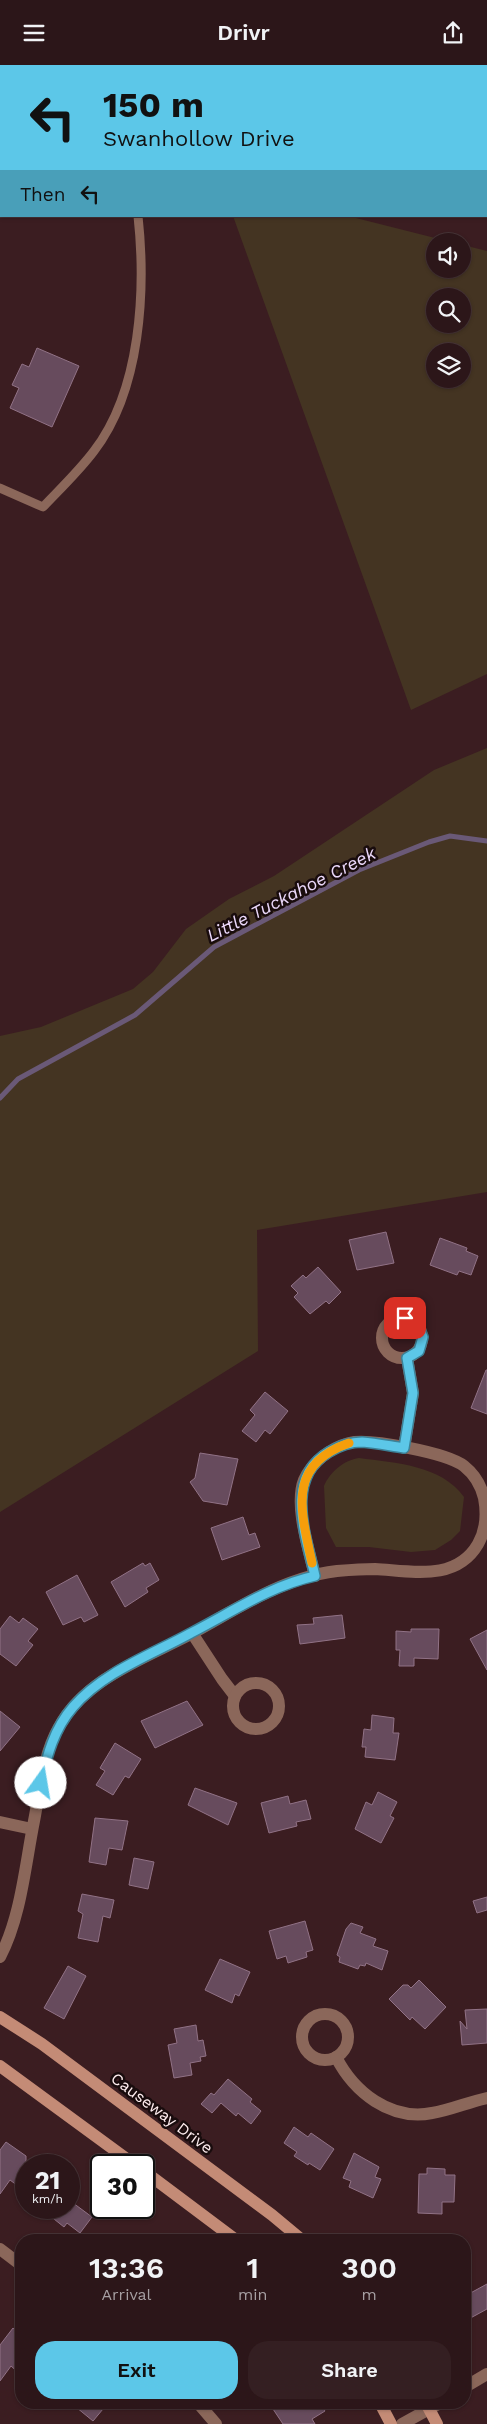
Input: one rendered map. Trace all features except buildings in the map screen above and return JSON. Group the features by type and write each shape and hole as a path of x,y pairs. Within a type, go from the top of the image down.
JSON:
{"street":[{"path":"404,1448 413,1393 407,1358"},
{"path":"0,1957 17,1906 44,1768 54,1735 73,1707 92,1688 116,1673 270,1591 335,1571 370,1569 436,1573 461,1563 474,1551 485,1530 487,1514 480,1486 462,1465 448,1458 404,1448 362,1442 349,1443 335,1448 316,1461 305,1478 301,1499 303,1520 315,1576"},
{"path":"192,1633 235,1696"},
{"path":"0,1821 32,1829"},
{"name":"Causeway Drive","path":"0,2017 42,2043 295,2234"},
{"path":"336,2057 343,2071 361,2093 379,2105 397,2111 429,2114 487,2098"},
{"path":"0,2066 120,2154"},
{"path":"155,2179 228,2234"},
{"path":"0,2249 15,2260"},
{"path":"471,2383 487,2374"},
{"path":"203,2409 216,2424"},
{"path":"383,2409 391,2424"},
{"path":"402,2424 426,2409"},
{"path":"433,2409 436,2424"}],"lane":[{"path":"0,488 43,507 95,450 111,421 127,382 136,340 142,293 138,217"}],"shaded area":[{"path":"233,217 352,217 426,236 426,278 471,278 471,247 487,251 487,674 411,710"},
{"path":"487,748 487,1192 257,1230 258,1351 0,1512 0,1036 41,1027 133,989 153,972 186,929 229,899 274,876 434,770"},
{"path":"359,1458 417,1467 443,1478 464,1497 460,1531 451,1540 435,1550 411,1552 369,1547 336,1547 326,1528 324,1486 338,1467 348,1461"}],"waterway":[{"name":"Little Tuckahoe Creek","path":"0,1098 18,1079 135,1015 214,947 359,870 429,842 450,836 487,841"}],"slow traffic":[{"path":"312,1563 303,1520 301,1499 305,1478 316,1461 335,1448 349,1443"}],"route":[{"path":"41,1783 54,1735 73,1707 92,1688 116,1673 260,1596 300,1579 315,1576 303,1520 301,1499 305,1478 316,1461 335,1448 349,1443 362,1442 404,1448 413,1393 407,1358 414,1356 419,1351 423,1337 418,1325 412,1320 405,1318"}]}
